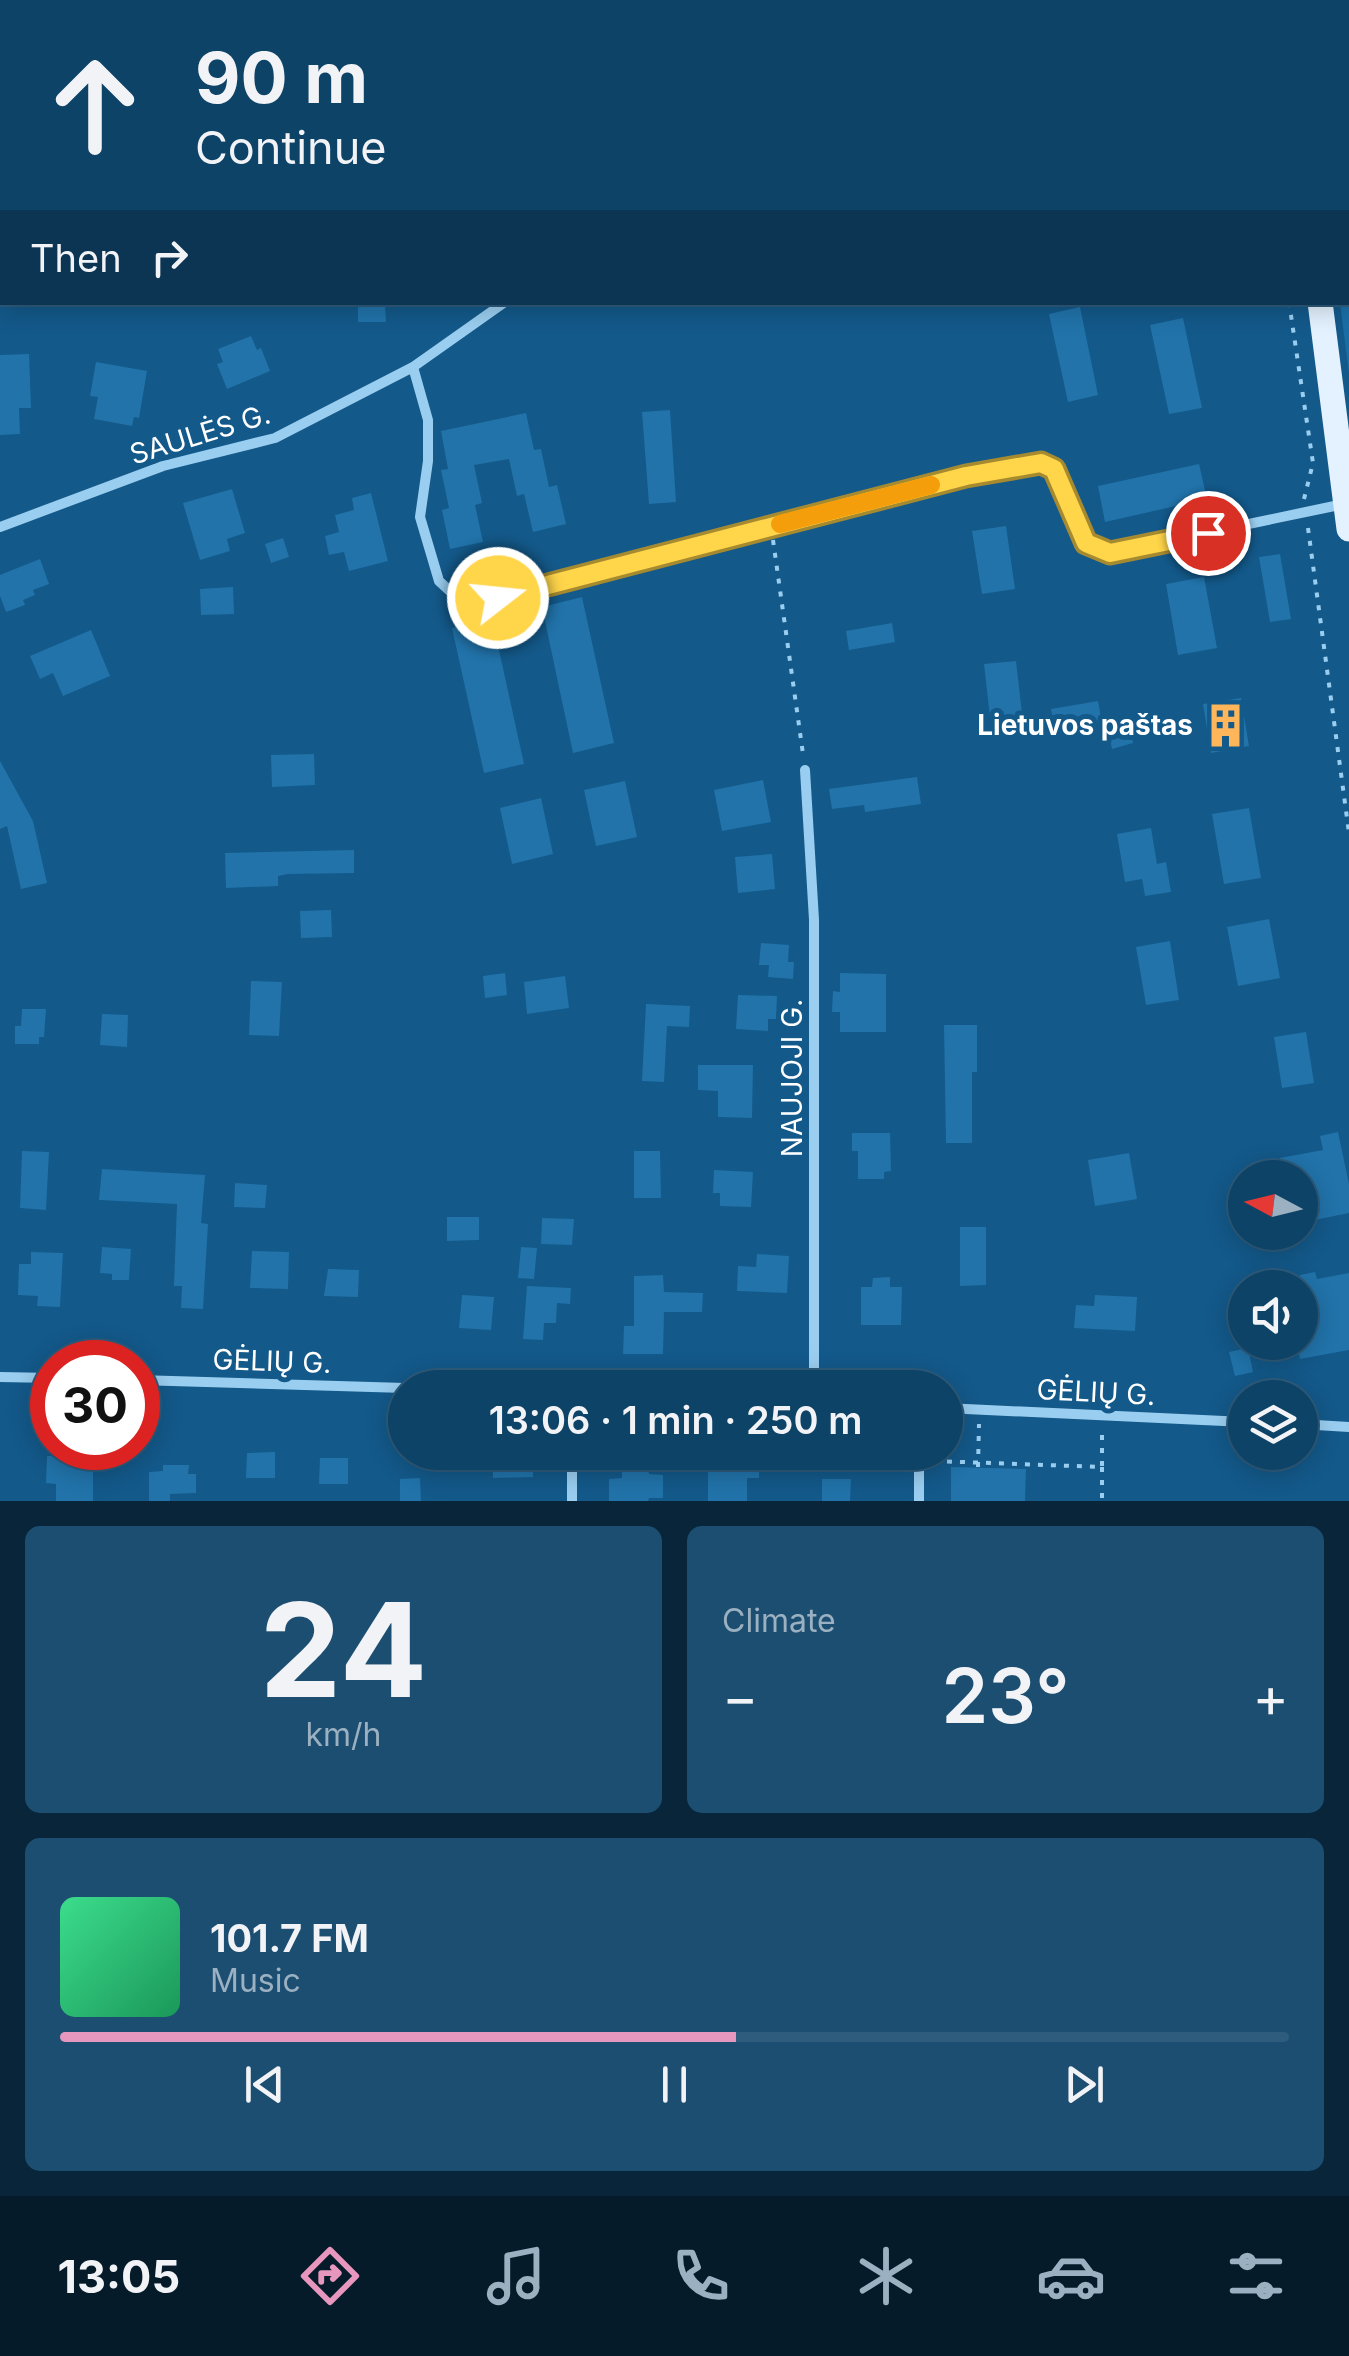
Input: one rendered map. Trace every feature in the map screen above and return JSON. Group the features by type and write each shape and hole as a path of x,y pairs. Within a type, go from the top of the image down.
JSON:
{"main road":[{"path":"1320,305 1348,516"}],"street":[{"name":"SAULĖS G.","path":"0,527 163,466 276,438 412,367 501,305"},
{"path":"412,367 428,420 428,461 420,517 440,581 453,594 498,598 966,476 1041,463 1054,469 1086,543 1110,553 1306,512 1348,516"},
{"name":"NAUJOJI G.","path":"806,770 814,920 814,1370"},
{"path":"0,1377 30,1378"},
{"name":"GĖLIŲ G.","path":"160,1381 388,1387"},
{"name":"GĖLIŲ G.","path":"963,1409 1228,1421"},
{"path":"1318,1425 1349,1426"},
{"path":"572,1470 572,1501"},
{"path":"919,1470 919,1501"}],"path":[{"path":"1288,305 1313,463 1305,487 1306,512 1349,832"},
{"path":"771,526 806,770"},
{"path":"978,1409 978,1468"},
{"path":"1102,1415 1102,1501"},
{"path":"963,1460 1102,1467"}],"shaded area":[{"path":"1340,305 1349,305 1349,374"}],"building":[{"path":"385,305 386,322 358,322 358,306"},
{"path":"1080,307 1098,395 1068,402 1049,314"},
{"path":"1183,318 1202,408 1169,414 1150,325"},
{"path":"251,336 257,350 261,348 270,371 227,389 217,364 223,362 218,349"},
{"path":"29,354 31,408 19,408 20,434 0,435 0,355"},
{"path":"96,362 147,371 139,418 134,417 132,426 94,419 98,397 90,396"},
{"path":"670,410 676,502 649,504 642,412"},
{"path":"526,413 534,450 541,449 549,487 557,485 566,524 533,532 524,494 517,496 509,459 474,465 482,503 475,505 483,542 450,549 442,510 449,508 441,470 448,469 441,431"},
{"path":"1199,464 1207,499 1105,522 1098,486"},
{"path":"232,489 245,533 227,539 230,551 200,560 183,503"},
{"path":"371,493 388,561 349,571 344,552 329,555 325,536 339,532 335,515 354,510 352,498"},
{"path":"1006,526 1015,589 982,594 972,531"},
{"path":"283,538 289,557 271,563 265,544"},
{"path":"1280,554 1291,619 1270,622 1259,557"},
{"path":"40,559 49,584 33,590 35,595 23,600 25,605 6,612 0,596 0,575"},
{"path":"1204,577 1217,648 1178,655 1166,584"},
{"path":"233,587 234,614 201,615 200,589"},
{"path":"582,597 614,743 573,753 542,607"},
{"path":"492,618 524,764 484,773 452,628"},
{"path":"892,623 895,642 849,650 846,631"},
{"path":"91,630 110,676 63,696 53,673 40,679 30,656"},
{"path":"1016,661 1023,722 991,726 984,664"},
{"name":"Lietuvos paštas","path":"1241,698 1249,746 1211,753 1203,704"},
{"path":"1098,701 1102,723 1055,731 1051,709"},
{"path":"1128,716 1133,743 1112,749 1106,720"},
{"path":"314,754 315,785 272,787 271,755"},
{"path":"0,761 33,821 47,883 21,889 7,826 0,829"},
{"path":"917,777 921,804 865,812 864,805 832,809 829,789"},
{"path":"763,780 771,822 722,831 714,790"},
{"path":"625,781 637,837 596,846 584,790"},
{"path":"541,798 553,854 512,864 500,808"},
{"path":"1249,808 1261,878 1224,884 1212,814"},
{"path":"1151,828 1157,864 1166,862 1171,892 1145,896 1142,879 1125,882 1117,834"},
{"path":"354,850 354,873 288,874 278,876 278,886 226,888 225,853"},
{"path":"772,854 775,889 738,893 735,857"},
{"path":"331,910 332,937 301,938 300,911"},
{"path":"1269,919 1280,978 1238,986 1227,927"},
{"path":"1170,941 1179,1000 1146,1005 1136,947"},
{"path":"761,943 789,945 793,979 768,977 769,965 759,965"},
{"path":"505,973 507,995 485,998 483,976"},
{"path":"840,973 886,974 886,1032 840,1032 840,1012 832,1012 833,991 840,992"},
{"path":"565,976 569,1008 527,1014 524,982"},
{"path":"251,981 282,982 279,1036 249,1035"},
{"path":"738,995 777,996 776,1019 768,1019 768,1031 736,1029"},
{"path":"646,1004 690,1006 689,1027 667,1026 664,1082 642,1081"},
{"path":"22,1009 46,1009 44,1037 39,1037 39,1044 15,1044 15,1026 21,1026"},
{"path":"102,1014 128,1015 127,1047 100,1045"},
{"path":"944,1025 977,1025 977,1072 972,1072 972,1143 946,1143"},
{"path":"1306,1032 1314,1083 1282,1088 1274,1037"},
{"path":"698,1065 753,1065 752,1118 718,1117 718,1091 698,1090"},
{"path":"1338,1132 1349,1184 1349,1213 1318,1219 1318,1160 1280,1158 1323,1150 1320,1136"},
{"path":"852,1133 890,1133 891,1171 884,1172 884,1179 858,1179 858,1151 852,1151"},
{"path":"22,1151 49,1152 46,1210 20,1208"},
{"path":"634,1151 660,1151 661,1198 634,1198"},
{"path":"1129,1153 1137,1199 1095,1206 1088,1160"},
{"path":"102,1169 205,1175 201,1223 208,1224 203,1309 181,1308 182,1286 174,1286 177,1204 99,1200"},
{"path":"714,1170 753,1172 751,1207 720,1206 720,1193 713,1193"},
{"path":"235,1183 267,1185 265,1208 234,1207"},
{"path":"447,1217 479,1217 479,1240 447,1241"},
{"path":"542,1218 574,1219 572,1245 541,1244"},
{"path":"960,1227 986,1227 986,1285 960,1286"},
{"path":"102,1247 131,1249 129,1280 112,1280 112,1274 100,1273"},
{"path":"521,1247 537,1248 534,1279 518,1278"},
{"path":"252,1251 289,1252 288,1289 250,1288"},
{"path":"31,1252 63,1253 60,1307 37,1306 38,1296 18,1295 19,1264 31,1264"},
{"path":"757,1254 789,1256 787,1293 737,1291 738,1266 756,1267"},
{"path":"328,1269 359,1270 358,1297 324,1296"},
{"path":"1349,1273 1349,1350 1318,1356 1318,1279"},
{"path":"663,1275 664,1292 703,1293 702,1312 664,1312 663,1354 623,1354 624,1326 634,1326 634,1276"},
{"path":"890,1277 890,1287 902,1287 901,1325 861,1325 861,1287 872,1287 873,1278"},
{"path":"527,1286 571,1288 570,1304 557,1303 556,1323 544,1323 543,1340 523,1339"},
{"path":"462,1295 494,1297 491,1330 459,1328"},
{"path":"1095,1295 1137,1297 1135,1331 1074,1328 1076,1305 1094,1306"},
{"path":"1231,1360 1250,1360 1253,1372 1235,1376"},
{"path":"275,1452 275,1478 246,1478 247,1453"},
{"path":"320,1458 348,1458 348,1484 319,1484"},
{"path":"163,1465 189,1465 188,1474 196,1474 196,1493 170,1494 170,1501 149,1501 149,1472 163,1471"},
{"path":"1026,1469 1025,1501 951,1501 951,1470"},
{"path":"46,1470 93,1470 93,1501 56,1501 56,1484 46,1483"},
{"path":"493,1470 533,1470 533,1477 493,1478"},
{"path":"648,1470 649,1474 663,1475 663,1498 609,1501 609,1479 622,1478 622,1471"},
{"path":"708,1470 759,1470 759,1478 747,1478 747,1501 708,1501"},
{"path":"420,1478 421,1501 400,1501 400,1479"},
{"path":"822,1479 851,1479 850,1501 822,1501"}],"slow traffic":[{"path":"780,524 931,485"}],"place":[{"name":"Lietuvos paštas","path":"1226,725"}],"route":[{"path":"498,598 966,476 1041,463 1054,469 1086,543 1110,553 1208,533"}]}
